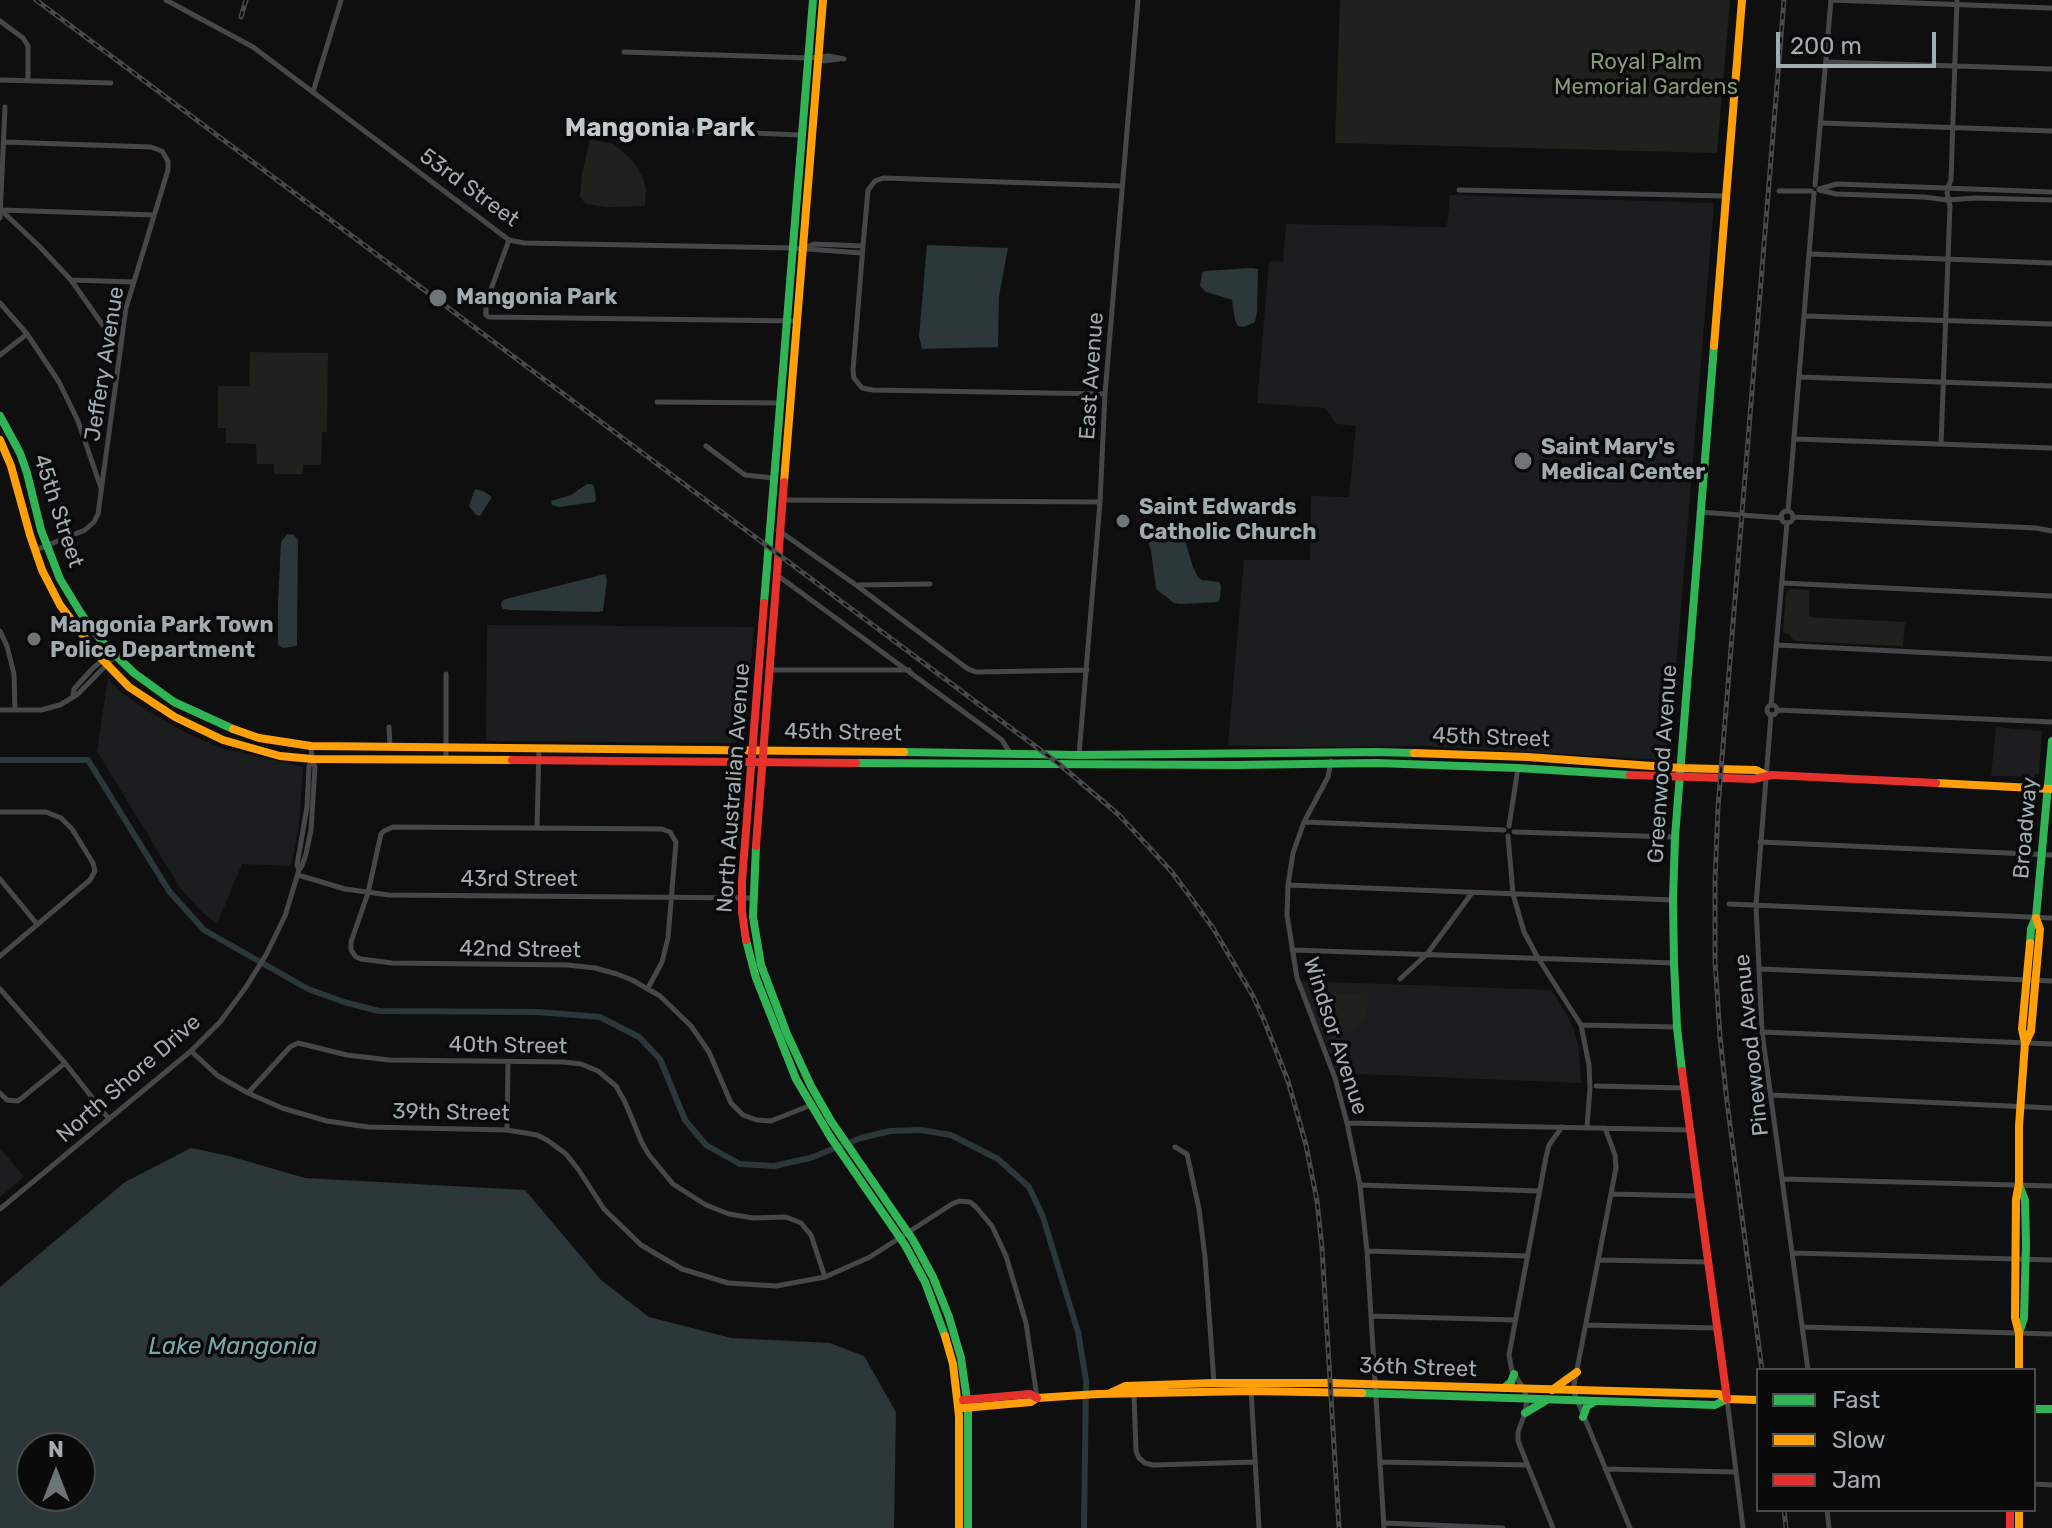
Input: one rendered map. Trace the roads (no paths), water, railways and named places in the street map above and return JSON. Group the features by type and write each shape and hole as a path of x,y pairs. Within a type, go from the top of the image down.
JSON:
{"main road":[{"name":"North Australian Avenue","path":"813,0 813,58 798,248 777,500 771,525 757,750 742,898 746,943 785,1056 815,1103 840,1134 849,1156"},
{"name":"North Australian Avenue","path":"798,248 802,135 823,0"},
{"name":"Greenwood Avenue","path":"1727,1399 1677,1027 1673,900 1699,512 1742,0"},
{"name":"North Australian Avenue","path":"757,750 768,670 779,531 774,478 783,429 781,403 792,321"},
{"name":"45th Street","path":"0,416 20,453 46,545 70,598 92,629 115,656 162,694 198,715 259,738 311,746 1079,755 1332,752 1528,757 1754,779 1766,775 2050,789"},
{"name":"45th Street","path":"0,440 14,475 42,570 73,624 128,686 145,699 191,726 261,752 312,759 1331,763 1518,768 1580,773 1680,773"},
{"name":"Broadway","path":"2019,1368 2019,1333 2015,1318 2022,1259 2016,1199 2025,1043 2022,1029 2031,981 2031,929 2036,917 2052,741"},
{"name":"North Australian Avenue","path":"756,761 753,898 761,965 831,1138 849,1156 933,1277 949,1317 961,1358 968,1528"},
{"path":"1552,1390 1577,1372"},
{"path":"1504,1388 1514,1374"},
{"name":"36th Street","path":"963,1404 1030,1394 1037,1398 1134,1390 1251,1387 1504,1388 1719,1394 1727,1399"},
{"name":"36th Street","path":"1375,1388 1575,1401 1715,1405 1727,1399 1756,1400"},
{"path":"1525,1413 1547,1400"},
{"path":"1583,1417 1587,1406 1595,1401"},
{"name":"North Australian Avenue","path":"959,1528 963,1404"}],"street":[{"name":"53rd Street","path":"166,0 253,47 509,240 524,243 798,248 814,244 862,249"},
{"path":"313,92 341,0"},
{"name":"East Avenue","path":"1079,755 1138,0"},
{"path":"2052,8 1957,2 1831,0 1788,511 1793,517 2052,531"},
{"path":"1941,444 1957,2"},
{"path":"0,21 23,38 28,46 28,80"},
{"path":"624,52 813,58"},
{"path":"1826,62 2052,69"},
{"path":"0,80 111,83"},
{"path":"0,218 5,107"},
{"path":"1821,123 2052,131"},
{"path":"648,129 802,135"},
{"name":"Jeffery Avenue","path":"4,142 151,147 162,151 167,157 168,166 126,308 98,514 85,530 35,550"},
{"path":"1105,394 873,390 859,385 853,370 862,249 867,194 872,183 884,178 1122,186"},
{"path":"1779,191 1816,189 1837,184 1951,185 1979,190 2052,192"},
{"path":"1816,189 1836,194 1951,200 2052,200"},
{"path":"1459,190 1726,196"},
{"path":"1,210 154,215"},
{"path":"1,210 71,280 121,347"},
{"path":"509,240 486,303 486,315 489,317 792,321"},
{"path":"1810,254 2052,263"},
{"path":"71,280 134,282"},
{"path":"0,303 51,367 86,441 102,488"},
{"path":"1805,316 2052,324"},
{"path":"0,355 27,334"},
{"path":"1800,377 2052,386"},
{"path":"657,402 781,403"},
{"path":"1795,439 2052,448"},
{"path":"706,446 745,475 774,478"},
{"path":"777,500 1100,502"},
{"path":"1777,710 1771,715 1767,712 1771,705 1778,645 1783,513 1788,511"},
{"path":"1699,512 1791,522 1793,517"},
{"path":"771,525 968,669 976,672 1087,670"},
{"path":"776,574 1002,740 1011,753"},
{"path":"1782,583 2052,596"},
{"path":"856,585 930,584"},
{"path":"0,631 14,674 15,710"},
{"path":"1778,645 2052,659"},
{"path":"0,710 49,709 73,697 74,689 115,656"},
{"path":"768,670 910,670"},
{"path":"446,674 446,760"},
{"path":"1771,705 1777,710 2052,722"},
{"name":"Pinewood Avenue","path":"1771,715 1756,905 1762,1032 1808,1368"},
{"path":"389,727 390,747"},
{"name":"North Shore Drive","path":"0,1209 191,1051 232,1008 253,977 285,916 306,854 315,767 311,746"},
{"path":"537,828 539,748"},
{"name":"Windsor Avenue","path":"1332,752 1328,777 1304,822 1293,853 1287,915 1297,978 1327,1057 1347,1123 1360,1185 1384,1526"},
{"name":"North Shore Drive","path":"298,872 312,759"},
{"path":"1518,768 1509,831 1513,894 1524,932 1581,1025 1589,1065 1587,1127"},
{"path":"0,812 46,812 61,818 72,829 94,867 90,880 0,956"},
{"path":"1304,822 1675,837"},
{"path":"302,839 311,824"},
{"path":"368,893 380,837 393,827 667,830 676,842 666,950 648,988"},
{"path":"1760,842 2052,855"},
{"name":"43rd Street","path":"298,872 368,893 389,895 753,898"},
{"path":"0,879 37,924"},
{"path":"1288,885 1673,900"},
{"path":"1400,979 1427,954 1473,892"},
{"name":"42nd Street","path":"368,893 350,946 353,954 361,959 392,963 584,966 617,974 648,988 673,1006 709,1052 728,1099 743,1115 771,1121 815,1103"},
{"path":"1729,904 2052,918"},
{"path":"1292,950 1674,963"},
{"path":"1760,969 2052,981"},
{"path":"0,989 109,1119"},
{"path":"1581,1025 1677,1027"},
{"path":"1762,1032 2052,1044"},
{"name":"40th Street","path":"248,1093 290,1047 298,1043 370,1059 572,1063 590,1067 602,1074 621,1094 642,1143 673,1184 706,1205 729,1214 753,1218 786,1217 801,1223 811,1235 825,1277"},
{"name":"39th Street","path":"191,1051 218,1076 248,1093 282,1108 347,1125 388,1129 507,1130 537,1135 557,1146 571,1159 614,1221 641,1245 682,1269 713,1280 760,1286 793,1284 825,1277 856,1265 959,1201 973,1204 998,1237 1014,1280 1031,1348 1037,1398"},
{"path":"507,1130 508,1062"},
{"path":"0,1093 7,1100 18,1101 65,1063"},
{"path":"1596,1086 1685,1088"},
{"path":"1771,1095 2052,1108"},
{"path":"1347,1123 1690,1130"},
{"path":"1553,1528 1518,1441 1527,1399 1509,1359 1549,1145 1562,1127"},
{"path":"1605,1128 1616,1159 1573,1390 1630,1528"},
{"path":"1175,1147 1187,1154 1199,1209 1214,1388"},
{"path":"1783,1179 2052,1186"},
{"path":"1360,1185 1540,1191"},
{"path":"1611,1194 1698,1196"},
{"path":"1367,1251 1528,1256"},
{"path":"1793,1253 2052,1260"},
{"path":"1598,1260 1707,1262"},
{"path":"1371,1316 1515,1320"},
{"path":"1586,1325 1716,1328"},
{"path":"1802,1327 2052,1334"},
{"path":"1251,1387 1259,1528"},
{"path":"1134,1390 1136,1451 1142,1461 1153,1465 1255,1462"},
{"name":"Greenwood Avenue","path":"1727,1399 1743,1528"},
{"path":"1380,1462 1527,1465"},
{"path":"1604,1469 1735,1472"},
{"path":"1384,1526 1503,1528"}],"water":[{"path":"927,245 1008,248 999,296 998,347 922,349 919,336"},
{"path":"1258,269 1255,322 1238,326 1232,300 1206,292 1200,286 1202,273"},
{"path":"587,484 594,487 595,502 559,507 552,505 551,501 571,495"},
{"path":"475,489 492,497 480,516 469,506"},
{"path":"1154,529 1180,529 1198,577 1219,582 1218,602 1174,603 1156,589 1147,538"},
{"path":"287,534 294,535 298,540 297,646 283,648 278,645 278,604 281,542"},
{"path":"605,574 603,611 509,610 501,605 506,599"},
{"name":"Lake Mangonia","path":"191,1148 305,1178 525,1190 601,1280 649,1317 731,1338 830,1343 864,1356 896,1412 894,1528 0,1528 0,1287 125,1182"}],"waterway":[{"path":"0,760 88,760 169,891 204,930 308,989 379,1011 537,1012 600,1017 639,1037 660,1059 685,1120 706,1145 740,1164 774,1166 810,1158 861,1138 890,1131 921,1130 951,1135 998,1159 1029,1187 1043,1217 1078,1332 1086,1380 1084,1528"}],"railway":[{"path":"36,0 1059,764 1119,815 1172,872 1213,928 1253,996 1288,1081 1306,1145 1322,1248 1339,1528"},
{"path":"241,17 246,0"},
{"path":"1762,1368 1720,1037 1715,961 1715,882 1718,807 1784,0"},
{"path":"1784,1512 1786,1528"}],"place":[{"name":"Mangonia Park","path":"438,298"},
{"name":"Saint Mary's Medical Center","path":"1523,461"},
{"name":"Saint Edwards Catholic Church","path":"1123,521"},
{"name":"Mangonia Park Town Police Department","path":"34,639"}],"district":[{"name":"Mangonia Park","path":"660,128"}],"park label":[{"name":"Royal Palm Memorial Gardens","path":"1646,76"}]}
